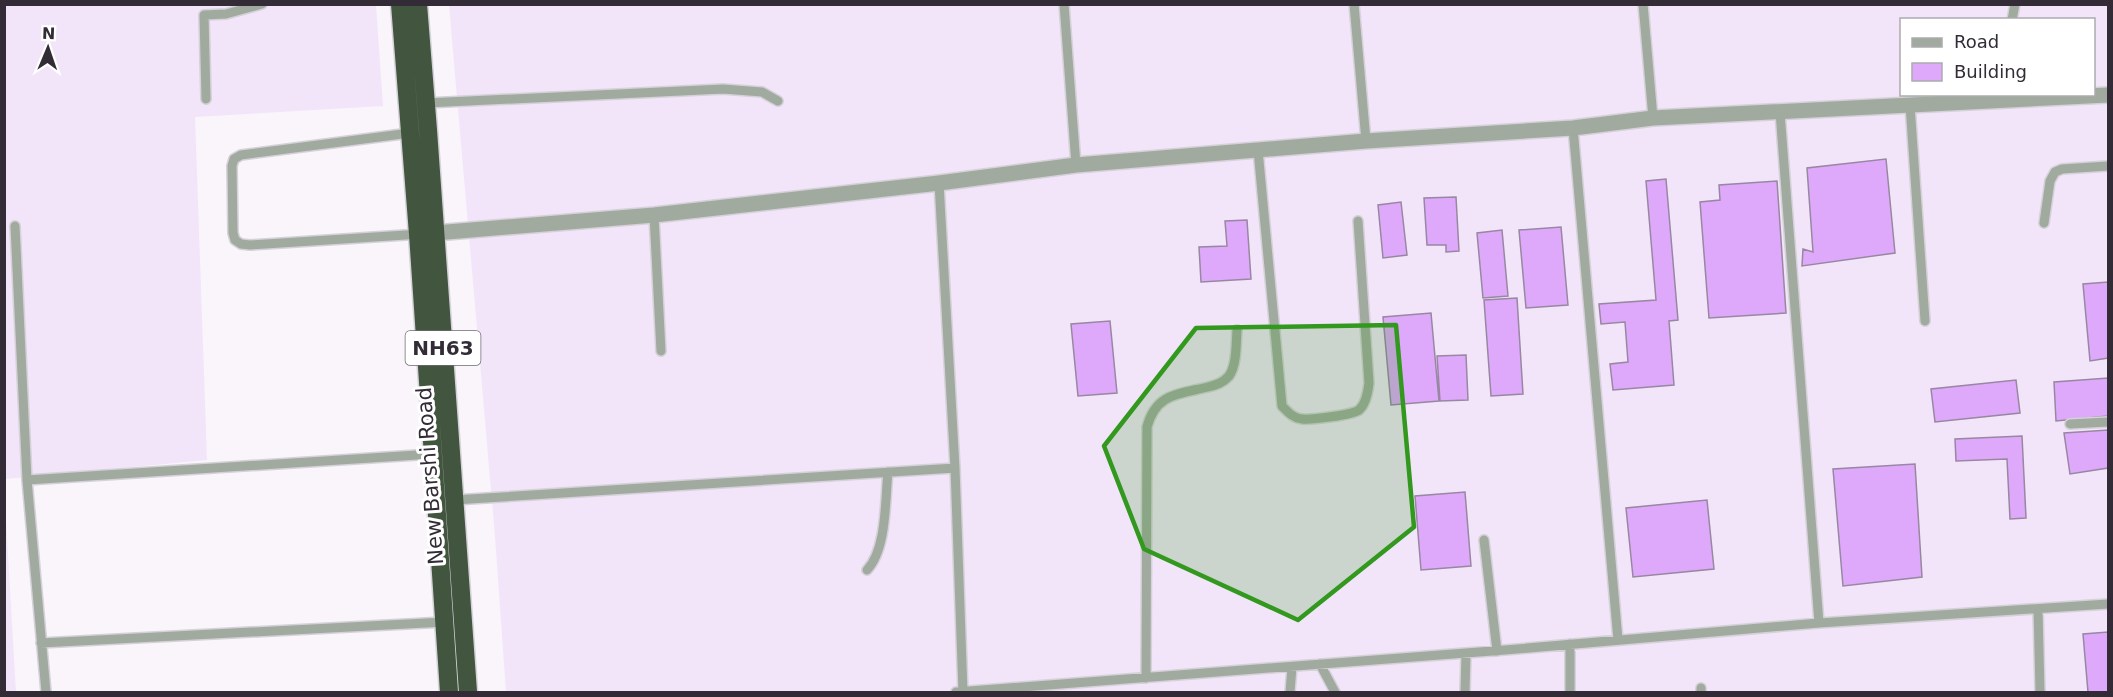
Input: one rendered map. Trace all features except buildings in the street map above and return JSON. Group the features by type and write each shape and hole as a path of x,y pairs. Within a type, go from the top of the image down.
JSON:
{"highway":[{"name":"New Barshi Road","path":"400,4 410,133 427,234 454,500 468,693"},
{"name":"New Barshi Road","path":"418,4 426,103 433,454 449,693"}],"street":[{"path":"427,234 654,215 1076,165 1366,141 1573,128 1653,118 2073,96"}],"lane":[{"path":"206,99 204,15 225,14 262,4"},
{"path":"1064,4 1076,165"},
{"path":"1354,4 1366,141"},
{"path":"1643,4 1653,118"},
{"path":"426,103 723,89 762,92 778,101"},
{"path":"1910,105 1925,321"},
{"path":"1779,112 1819,623"},
{"path":"1573,128 1618,640"},
{"path":"410,133 240,155 234,159 232,166 233,233 235,240 241,244 427,234"},
{"path":"1258,150 1282,406 1290,415 1303,419 1354,413 1362,408 1367,394 1369,383 1358,221"},
{"path":"2044,223 2050,181 2055,172 2062,169 2109,166"},
{"path":"939,183 955,468 963,692"},
{"path":"654,215 661,351"},
{"path":"15,226 27,480 46,693"},
{"path":"1146,678 1147,427 1150,414 1158,403 1175,395 1220,384 1229,375 1233,366 1237,330"},
{"path":"2070,424 2109,422"},
{"path":"27,480 433,454"},
{"path":"454,500 955,468"},
{"path":"867,570 873,564 880,545 888,472"},
{"path":"1484,540 1497,651"},
{"path":"956,693 1497,651 1819,623 2109,604"},
{"path":"2038,609 2040,693"},
{"path":"41,644 445,622"},
{"path":"1570,644 1570,693"},
{"path":"1465,693 1466,653"},
{"path":"1320,664 1335,693"},
{"path":"1290,693 1292,667"}],"highlighted area":[{"path":"1396,325 1414,527 1298,620 1144,549 1104,446 1196,328"}],"shaded area":[{"path":"5,5 376,5 383,106 195,117 207,460 5,479"},
{"path":"449,5 2108,5 2108,692 506,692 495,536"},
{"path":"5,503 16,692 5,692"}]}
